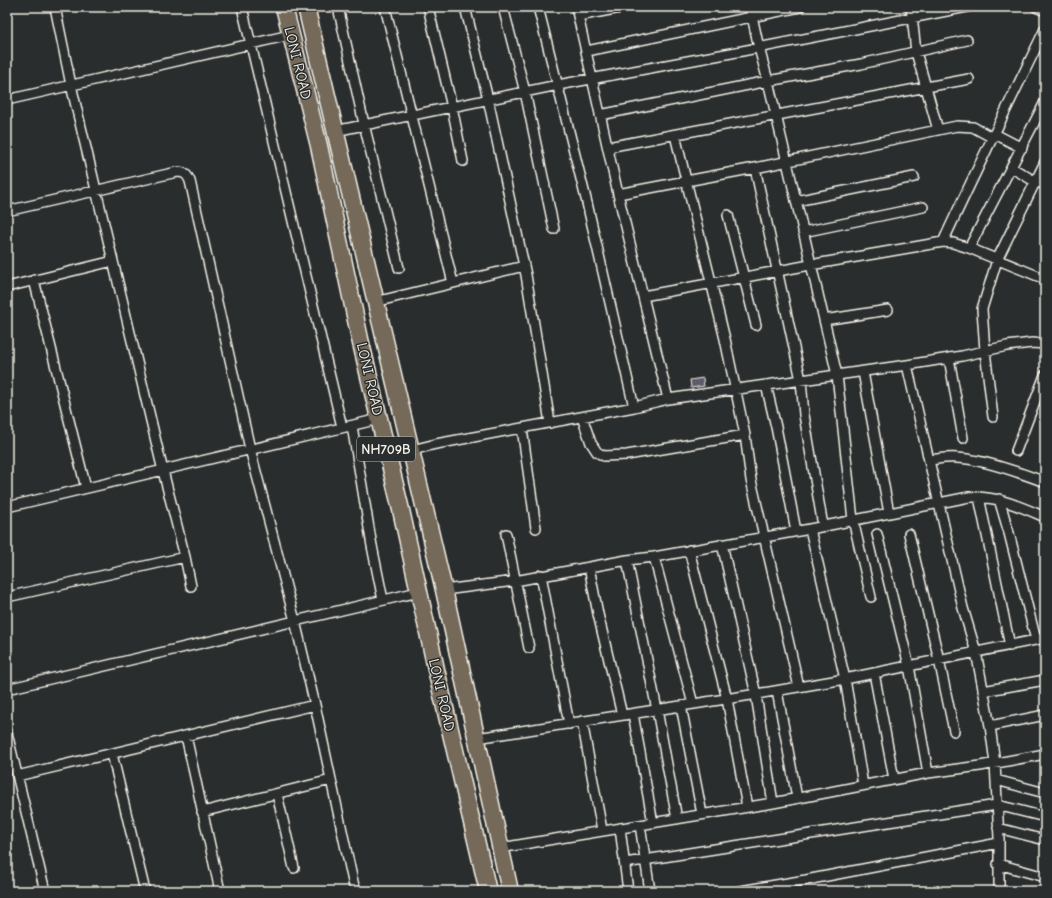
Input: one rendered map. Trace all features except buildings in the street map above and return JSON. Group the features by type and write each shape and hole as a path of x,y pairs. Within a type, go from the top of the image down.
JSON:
{"highway":[{"name":"LONI ROAD","path":"284,7 318,146 360,339 488,891"},
{"name":"LONI ROAD","path":"306,7 375,302 412,450 478,738 510,891"}],"street":[{"path":"55,7 71,85 191,586"},
{"path":"242,7 342,427"},
{"path":"338,7 364,124 399,268"},
{"path":"385,7 453,283"},
{"path":"428,7 452,107 463,161"},
{"path":"465,7 488,99 524,266 550,423"},
{"path":"503,7 525,92 554,230"},
{"path":"538,7 587,202 634,407"},
{"path":"626,7 577,12 618,194 668,399"},
{"path":"750,7 837,375 853,520 871,597"},
{"path":"587,51 800,7"},
{"path":"911,7 916,52 938,130"},
{"path":"335,131 558,85 759,48 963,7"},
{"path":"1036,7 1045,12"},
{"path":"943,242 981,159 994,136 1045,29"},
{"path":"7,100 290,35"},
{"path":"600,115 861,64 967,40"},
{"path":"608,147 969,79"},
{"path":"969,248 1012,168 1045,102"},
{"path":"618,194 787,162 957,126 973,127 1022,148"},
{"path":"675,135 725,339 734,390 745,435 751,480 799,687"},
{"path":"993,417 982,309 997,260 1045,162"},
{"path":"755,168 801,380 804,415 823,526"},
{"path":"1012,168 1036,182 1045,184"},
{"path":"7,210 177,172 183,172 187,175 190,181 250,449 295,621 315,705 355,891"},
{"path":"796,201 914,177"},
{"path":"803,232 924,207"},
{"path":"728,215 756,325"},
{"path":"643,296 943,242 953,243 969,248 1045,279"},
{"path":"7,287 113,261"},
{"path":"375,302 524,266"},
{"path":"34,280 86,488"},
{"path":"824,320 888,310"},
{"path":"412,450 634,407 668,399 864,372 950,358 1008,346 1032,343 1045,344"},
{"path":"950,358 963,438"},
{"path":"907,365 963,608 976,652 990,726 996,780 999,843 999,891"},
{"path":"864,372 889,513"},
{"path":"1016,452 1045,376"},
{"path":"766,385 776,427 796,531"},
{"path":"582,417 591,443 597,452 604,456 627,455 745,435"},
{"path":"7,507 379,419"},
{"path":"352,426 372,546 383,600"},
{"path":"522,428 536,528"},
{"path":"929,460 953,458 965,459 1004,468 1045,482"},
{"path":"444,590 515,581 627,560 654,557 970,497 999,499 1016,504 1045,517"},
{"path":"978,497 1010,646"},
{"path":"478,738 756,695 845,679 1041,639 999,499"},
{"path":"810,528 845,679 863,785"},
{"path":"506,534 529,648"},
{"path":"877,534 909,666 928,773"},
{"path":"909,534 954,731"},
{"path":"722,544 756,695 773,803"},
{"path":"689,550 727,699 747,807"},
{"path":"7,597 185,557"},
{"path":"654,557 693,704"},
{"path":"627,560 677,819"},
{"path":"589,567 598,614 622,715"},
{"path":"541,575 569,724"},
{"path":"7,689 418,592"},
{"path":"874,673 894,779"},
{"path":"983,691 1045,680"},
{"path":"777,691 797,798"},
{"path":"17,776 315,705"},
{"path":"681,706 702,814"},
{"path":"633,714 653,823"},
{"path":"990,726 1045,715"},
{"path":"582,721 602,830"},
{"path":"7,733 45,891"},
{"path":"186,736 220,891"},
{"path":"112,754 144,891"},
{"path":"500,848 602,830 640,826 702,814 773,803 894,779 1045,754"},
{"path":"202,812 331,780"},
{"path":"996,780 1045,793"},
{"path":"277,794 294,868"},
{"path":"624,863 997,805 1045,816"},
{"path":"640,826 650,891"},
{"path":"620,828 628,891"},
{"path":"998,828 1045,840"},
{"path":"740,891 806,880 999,843"},
{"path":"998,864 1045,877"}]}
